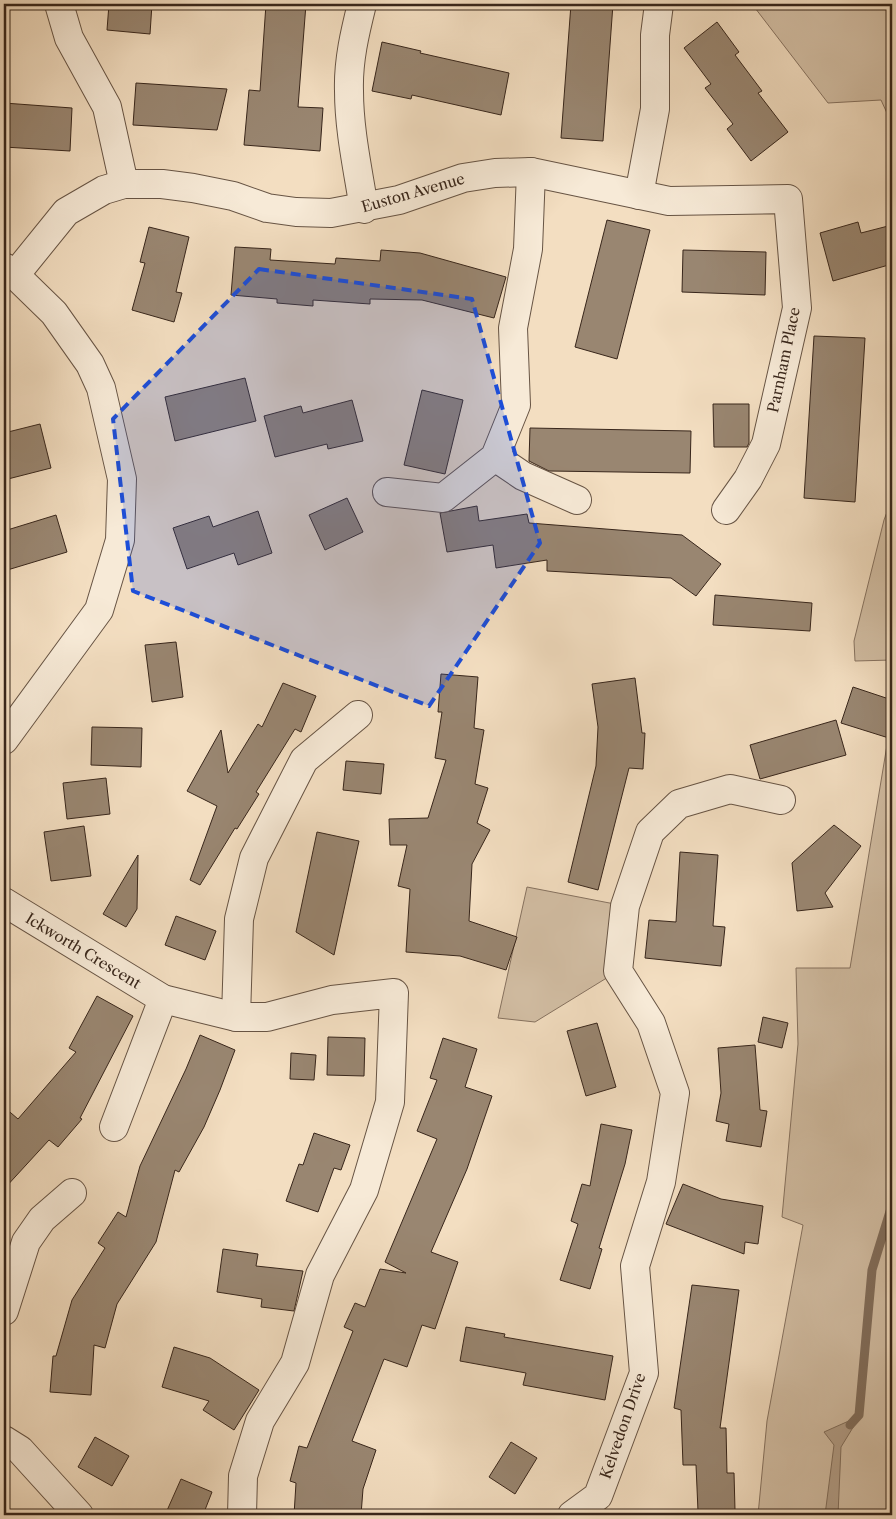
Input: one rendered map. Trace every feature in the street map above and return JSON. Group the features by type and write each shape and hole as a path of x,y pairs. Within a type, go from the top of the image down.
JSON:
{"street":[{"path":"59,4 69,38 107,107 124,184"},
{"path":"362,4 352,48 349,90 351,124 364,208"},
{"path":"639,195 655,109 655,34 659,4"},
{"path":"386,492 442,498 495,457 516,405 513,328 528,249 530,172"},
{"name":"Euston Avenue","path":"10,271 66,212 104,190 124,184 162,184 194,188 233,196 267,208 296,212 331,213 399,200 463,178 495,173 530,172 669,202 788,200"},
{"name":"Parnham Place","path":"726,510 748,479 766,444 797,308 788,200"},
{"path":"4,740 99,610 120,540 122,479 101,388 90,364 54,313 10,271"},
{"path":"495,457 523,476 577,500"},
{"path":"236,1017 240,919 254,858 304,760 358,716"},
{"name":"Kelvedon Drive","path":"572,1515 598,1496 644,1373 635,1266 662,1182 674,1093 650,1023 618,971 625,906 650,832 679,804 730,789 782,800"},
{"name":"Ickworth Crescent","path":"4,902 163,999 236,1017 268,1017 332,1000 394,993 390,1102 364,1190 320,1275 296,1363 260,1421 243,1476 242,1515"},
{"path":"114,1126 163,999"},
{"path":"4,1311 26,1242 42,1219 72,1193"},
{"path":"4,1440 20,1450 79,1515"}],"highlighted area":[{"path":"259,269 472,299 540,543 429,706 133,591 113,419"}],"shaded area":[{"path":"752,4 892,4 892,124 881,100 828,103"},
{"path":"892,499 892,660 855,661 854,641 884,520"},
{"path":"892,715 892,1515 758,1515 767,1421 803,1225 782,1217 798,1044 796,968 850,968"},
{"path":"527,887 625,906 618,971 535,1022 498,1018"},
{"path":"860,1416 841,1447 838,1515 825,1515 834,1445 824,1432"}],"building":[{"path":"109,4 152,4 150,34 107,30"},
{"path":"266,4 306,4 298,107 323,108 320,151 244,145 249,90 260,91"},
{"path":"571,4 613,4 603,141 561,138"},
{"path":"717,22 739,52 735,55 762,91 758,93 788,132 751,161 727,129 733,124 705,88 711,84 684,48"},
{"path":"382,42 421,51 420,53 509,73 501,115 412,95 411,99 372,91"},
{"path":"136,83 227,89 217,130 133,125"},
{"path":"4,103 72,108 70,151 4,147"},
{"path":"607,220 650,230 617,359 575,347"},
{"path":"858,222 861,233 892,225 892,264 833,281 820,233"},
{"path":"149,227 189,237 176,292 182,293 174,322 132,310 145,263 140,262"},
{"path":"235,247 271,249 270,260 335,264 336,258 380,261 381,250 420,253 506,277 494,318 422,300 370,299 370,304 313,300 313,306 277,303 277,299 231,295"},
{"path":"683,250 766,252 765,295 682,292"},
{"path":"814,336 865,338 855,502 804,498"},
{"path":"245,378 256,421 175,441 165,397"},
{"path":"422,390 463,400 445,474 404,465"},
{"path":"352,400 363,441 328,449 327,444 275,457 264,416 301,406 303,413"},
{"path":"713,404 749,404 749,443 747,447 714,447"},
{"path":"40,424 51,468 4,480 4,433"},
{"path":"530,428 691,431 690,473 549,471 529,461"},
{"path":"347,498 363,532 325,550 309,515"},
{"path":"477,506 479,521 527,514 529,523 682,535 721,564 696,596 671,578 547,571 547,560 496,568 493,545 447,552 440,513"},
{"path":"258,511 272,553 238,565 234,553 187,569 173,528 209,516 213,527"},
{"path":"56,515 67,552 4,571 4,531"},
{"path":"715,595 812,603 810,631 713,625"},
{"path":"176,642 183,697 152,702 145,645"},
{"path":"441,674 478,677 474,728 484,730 475,784 488,788 477,823 490,830 472,864 469,921 517,937 506,970 460,956 406,952 410,889 398,886 407,845 390,845 389,819 428,818 446,760 435,758 442,712 438,712"},
{"path":"635,678 642,733 645,733 643,769 629,768 598,890 568,882 596,766 598,727 592,684"},
{"path":"283,683 316,696 301,732 295,729 256,792 259,794 237,829 235,828 200,885 190,880 217,806 187,791 221,730 228,773 258,724 262,727"},
{"path":"853,687 892,700 892,739 841,723"},
{"path":"836,720 846,755 760,779 750,745"},
{"path":"92,727 142,728 141,767 91,765"},
{"path":"346,761 384,764 381,794 343,790"},
{"path":"106,778 110,814 67,819 63,783"},
{"path":"834,825 861,846 825,893 833,907 797,911 792,863"},
{"path":"84,826 91,876 51,881 44,832"},
{"path":"317,832 359,841 334,955 296,932"},
{"path":"680,852 718,855 713,926 725,927 721,966 645,958 649,920 676,922"},
{"path":"138,855 137,909 126,927 103,914"},
{"path":"176,916 216,931 205,960 165,945"},
{"path":"97,996 133,1016 80,1118 82,1119 58,1147 49,1140 4,1189 4,1107 18,1119 76,1052 69,1048"},
{"path":"763,1017 788,1023 782,1048 758,1042"},
{"path":"597,1023 616,1087 586,1096 567,1031"},
{"path":"200,1035 235,1050 220,1090 204,1127 179,1172 175,1170 156,1242 117,1304 105,1348 94,1345 91,1395 50,1392 53,1356 56,1356 72,1300 105,1248 98,1243 118,1212 126,1217 140,1166"},
{"path":"328,1037 365,1038 364,1076 327,1075"},
{"path":"443,1038 477,1049 465,1087 492,1096 467,1169 431,1252 458,1262 435,1329 422,1325 407,1367 384,1359 352,1441 376,1450 363,1489 361,1515 294,1515 296,1483 290,1481 299,1446 307,1448 353,1331 344,1327 355,1303 365,1307 380,1269 406,1273 385,1262 437,1139 417,1131 437,1080 430,1078"},
{"path":"755,1045 760,1110 767,1111 761,1147 726,1141 729,1124 716,1121 721,1093 718,1048"},
{"path":"291,1053 316,1055 314,1080 290,1079"},
{"path":"601,1124 632,1130 625,1164 599,1248 602,1249 590,1289 560,1280 578,1224 571,1221 582,1184 590,1186"},
{"path":"314,1133 350,1145 341,1170 334,1168 318,1212 286,1201 299,1164 303,1165"},
{"path":"683,1184 721,1199 763,1206 758,1244 745,1242 744,1254 666,1224"},
{"path":"223,1249 258,1254 256,1266 303,1271 294,1311 261,1307 262,1299 217,1292"},
{"path":"692,1285 739,1290 720,1428 726,1428 727,1473 734,1473 735,1510 698,1511 696,1465 683,1465 681,1410 674,1408"},
{"path":"466,1327 505,1334 504,1337 613,1356 605,1400 523,1385 526,1373 460,1361"},
{"path":"174,1347 210,1358 259,1390 234,1430 203,1410 209,1401 162,1387"},
{"path":"95,1437 129,1456 112,1486 78,1467"},
{"path":"511,1442 537,1458 515,1494 489,1477"},
{"path":"181,1479 212,1492 203,1515 165,1515"}],"waterway":[{"path":"850,1425 859,1415 872,1270 892,1205"}]}
